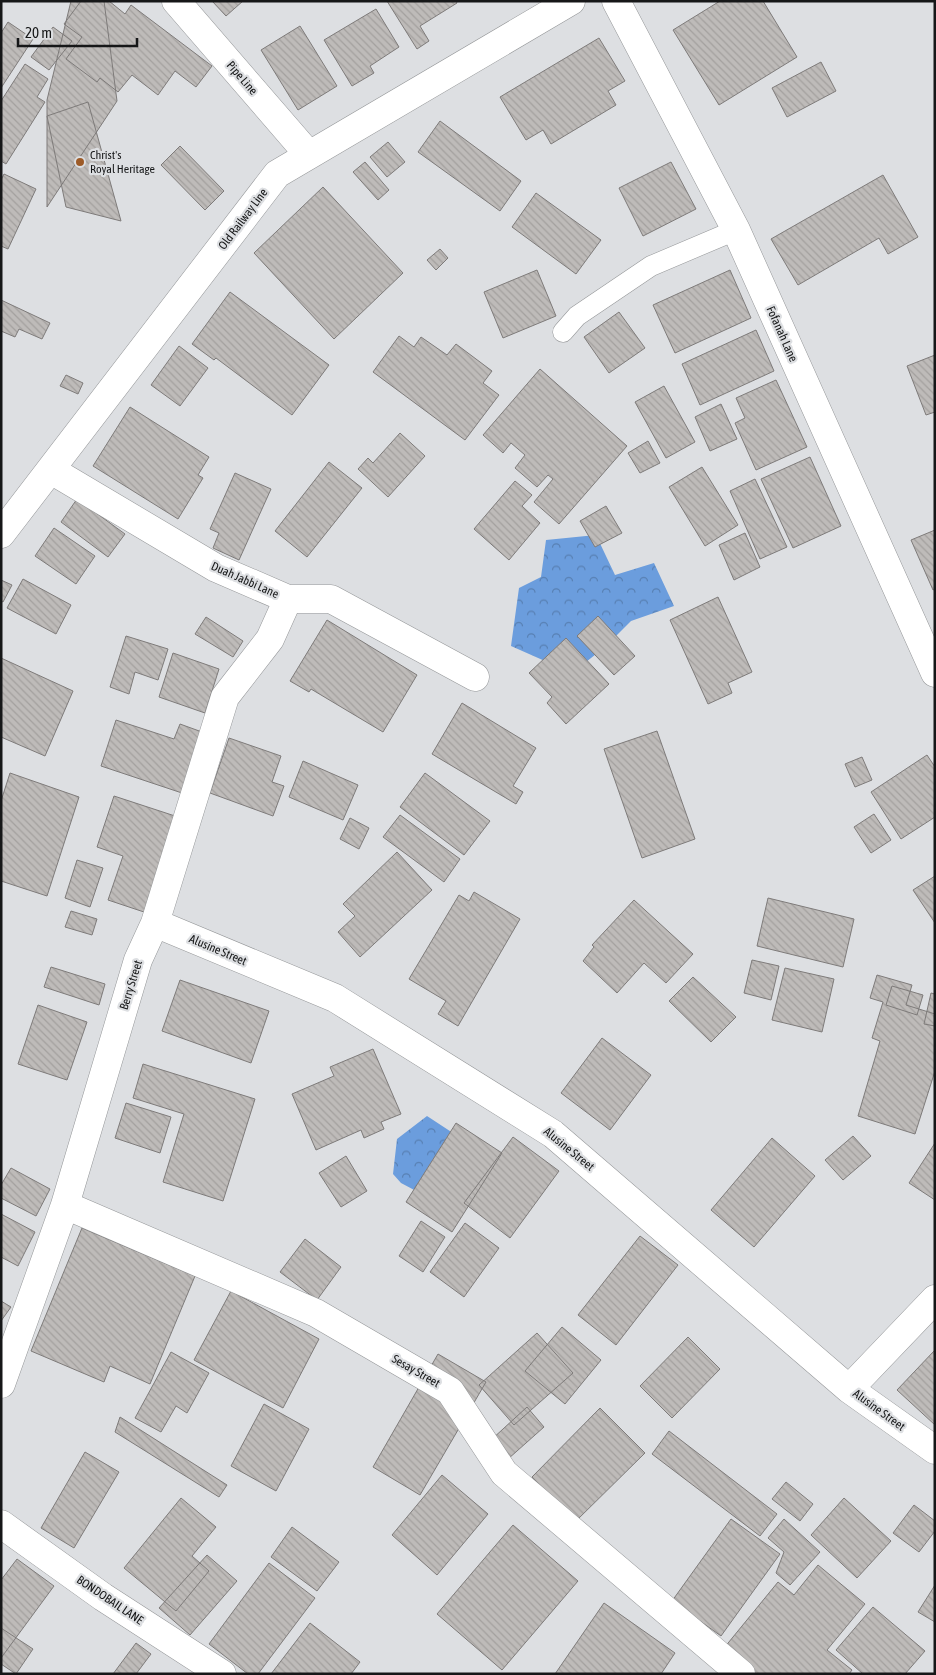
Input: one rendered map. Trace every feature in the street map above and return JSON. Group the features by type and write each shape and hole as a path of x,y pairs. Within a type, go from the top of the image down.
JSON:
{"street":[{"name":"Pipe Line","path":"176,1 309,155"},
{"name":"Old Railway Line","path":"1,534 277,174 571,1"},
{"name":"Fofanah Lane","path":"616,1 736,230 935,673"},
{"name":"Duah Jabbi Lane","path":"51,470 216,568 288,599 331,599 475,677"},
{"name":"Berry Street","path":"1,1384 65,1205 138,960 155,923 225,697 270,639 288,599"},
{"name":"Alusine Street","path":"155,923 335,998 553,1134 849,1388 935,1450"},
{"name":"Sesay Street","path":"65,1205 316,1313 450,1391 504,1473 741,1674"},
{"path":"849,1388 935,1299"},
{"name":"BONDOBAIL LANE","path":"1,1524 103,1597 222,1674"}],"lane":[{"path":"563,332 577,316 651,266 736,230"}],"green space":[{"path":"596,535 615,575 654,563 674,606 631,621 605,647 572,673 511,646 519,588 541,577 546,540"},
{"path":"427,1116 459,1137 418,1192 401,1183 393,1174 397,1139"}],"building":[{"path":"71,1 104,1 117,101 47,207 47,100"},
{"path":"81,1 109,1 125,14 131,5 212,66 196,87 175,71 158,95 132,75 118,92 100,78 97,82 66,59 82,37 64,24"},
{"path":"212,1 243,1 226,16"},
{"path":"387,1 456,1 457,3 420,26 429,41 417,49"},
{"path":"720,1 763,1 797,57 719,105 673,30"},
{"path":"376,9 399,47 370,66 374,73 352,86 324,40"},
{"path":"8,22 33,39 1,88 1,33"},
{"path":"300,26 337,86 298,110 261,50"},
{"path":"53,27 72,41 49,70 31,57"},
{"path":"599,38 625,81 608,91 616,105 551,144 543,130 526,140 500,97"},
{"path":"821,62 836,91 787,117 772,88"},
{"path":"25,64 48,79 37,97 45,102 6,164 1,161 1,101"},
{"name":"Christ's Royal Heritage","path":"88,102 121,221 66,207 47,116"},
{"path":"440,121 521,181 500,211 418,152"},
{"path":"388,142 405,162 387,177 370,157"},
{"path":"180,146 224,191 205,210 161,165"},
{"path":"365,162 389,190 378,200 353,172"},
{"path":"671,162 696,209 643,236 619,188"},
{"path":"4,174 36,189 8,249 1,246 1,180"},
{"path":"883,175 918,237 888,254 879,238 798,285 771,239"},
{"path":"323,187 403,273 334,339 254,253"},
{"path":"536,193 601,240 576,274 512,227"},
{"path":"440,249 448,258 436,270 427,260"},
{"path":"537,270 556,316 503,338 484,292"},
{"path":"730,270 751,318 675,353 653,305"},
{"path":"230,292 329,365 292,415 216,358 214,360 192,344"},
{"path":"1,300 50,323 42,339 19,329 15,337 1,331"},
{"path":"619,312 645,348 609,373 584,337"},
{"path":"756,330 774,371 700,405 682,364"},
{"path":"399,336 414,347 421,337 447,355 456,344 492,371 483,383 499,395 465,440 373,372"},
{"path":"179,346 208,368 180,406 151,385"},
{"path":"935,355 935,412 926,415 907,366"},
{"path":"540,369 627,446 559,524 534,502 553,479 548,475 537,487 515,468 525,455 511,443 503,453 483,435"},
{"path":"66,375 83,383 78,394 60,386"},
{"path":"776,380 807,447 756,470 735,423 745,418 736,398"},
{"path":"664,386 695,442 666,458 635,402"},
{"path":"721,404 737,439 710,451 695,417"},
{"path":"130,407 209,457 198,475 203,478 178,519 93,466"},
{"path":"400,433 425,456 388,497 358,469 368,458 373,463"},
{"path":"648,441 660,463 640,473 628,453"},
{"path":"810,457 841,526 793,548 761,479"},
{"path":"329,462 362,488 307,557 275,531"},
{"path":"702,467 738,525 705,546 669,487"},
{"path":"235,473 271,489 239,560 213,548 219,533 210,529"},
{"path":"755,479 787,547 760,559 730,491"},
{"path":"515,481 532,495 522,506 540,523 509,560 474,529"},
{"path":"77,499 125,534 108,557 61,522"},
{"path":"606,506 622,533 595,547 580,521"},
{"path":"54,528 95,556 76,584 35,556"},
{"path":"935,530 935,589 933,590 911,540"},
{"path":"745,533 760,567 734,580 719,545"},
{"path":"23,579 71,605 56,634 7,608"},
{"path":"1,580 12,585 3,602 1,601"},
{"path":"718,597 752,672 728,683 732,693 708,704 670,620"},
{"path":"598,616 635,656 614,675 577,636"},
{"path":"206,617 243,641 233,657 195,634"},
{"path":"327,620 417,675 383,732 311,689 309,692 290,681"},
{"path":"126,636 168,649 158,680 135,672 129,694 110,687"},
{"path":"566,638 609,684 566,724 547,703 552,697 529,673"},
{"path":"173,653 219,669 205,713 159,697"},
{"path":"1,658 73,691 45,756 1,737"},
{"path":"462,703 536,748 513,786 523,792 516,804 432,754"},
{"path":"116,720 174,739 180,724 202,732 182,793 101,766"},
{"path":"657,731 695,839 642,858 604,749"},
{"path":"229,738 281,756 272,782 284,786 273,816 210,793"},
{"path":"927,755 935,767 935,817 901,839 871,792"},
{"path":"862,757 872,780 855,787 845,764"},
{"path":"303,761 358,785 343,820 289,797"},
{"path":"10,773 79,797 47,896 1,881 1,801"},
{"path":"425,773 490,821 464,855 400,807"},
{"path":"114,796 175,816 144,912 108,900 123,856 97,847"},
{"path":"874,814 891,840 871,853 854,827"},
{"path":"400,815 460,859 444,882 383,837"},
{"path":"350,818 369,828 359,849 340,839"},
{"path":"397,852 432,890 360,957 338,932 355,916 343,904"},
{"path":"77,860 103,868 90,907 65,898"},
{"path":"935,876 935,923 913,890"},
{"path":"474,892 520,919 458,1026 438,1014 446,1001 409,979 459,895 469,901"},
{"path":"768,898 854,919 843,967 757,946"},
{"path":"634,900 693,954 666,983 644,963 617,993 583,961 594,947 592,945"},
{"path":"71,911 97,919 92,935 65,927"},
{"path":"752,960 779,966 771,1000 744,993"},
{"path":"51,967 105,984 99,1005 44,987"},
{"path":"785,968 834,979 822,1032 772,1020"},
{"path":"877,975 912,985 906,1005 935,1014 935,1071 915,1134 858,1116 880,1041 872,1038 883,1002 870,998"},
{"path":"693,977 736,1017 711,1042 669,1001"},
{"path":"180,980 269,1011 251,1063 162,1031"},
{"path":"892,986 923,995 917,1015 886,1005"},
{"path":"931,993 935,994 935,1026 924,1024"},
{"path":"38,1005 87,1022 67,1080 18,1064"},
{"path":"602,1038 651,1075 610,1130 561,1093"},
{"path":"373,1049 401,1114 381,1122 384,1129 364,1138 361,1130 316,1150 292,1094 334,1076 330,1067"},
{"path":"143,1064 255,1099 223,1201 163,1182 184,1114 133,1098"},
{"path":"126,1103 171,1117 160,1153 115,1138"},
{"path":"456,1123 502,1153 452,1232 406,1202"},
{"path":"853,1136 871,1156 843,1180 825,1160"},
{"path":"513,1137 559,1171 510,1238 464,1203"},
{"path":"772,1138 815,1176 754,1247 711,1210"},
{"path":"935,1143 935,1200 909,1183"},
{"path":"346,1156 367,1191 341,1207 319,1173"},
{"path":"11,1168 50,1189 36,1216 1,1198 1,1185"},
{"path":"1,1214 35,1232 18,1266 1,1257"},
{"path":"421,1221 445,1237 423,1272 399,1256"},
{"path":"465,1223 499,1248 464,1297 430,1272"},
{"path":"82,1228 195,1276 150,1384 110,1366 104,1382 31,1351"},
{"path":"640,1236 678,1265 616,1345 578,1315"},
{"path":"305,1239 341,1267 317,1300 280,1272"},
{"path":"231,1291 319,1339 283,1408 194,1360"},
{"path":"1,1301 11,1307 1,1321"},
{"path":"562,1327 601,1360 565,1404 525,1371"},
{"path":"537,1333 573,1373 514,1425 479,1385"},
{"path":"688,1337 720,1369 672,1418 640,1386"},
{"path":"935,1351 935,1425 897,1390"},
{"path":"171,1352 209,1373 187,1413 176,1406 161,1432 135,1418"},
{"path":"438,1354 486,1382 420,1495 373,1467"},
{"path":"264,1404 309,1429 276,1491 231,1466"},
{"path":"527,1407 544,1427 508,1459 491,1440"},
{"path":"600,1408 645,1453 575,1522 532,1477"},
{"path":"120,1417 227,1485 219,1497 115,1432"},
{"path":"669,1431 777,1514 760,1536 652,1454"},
{"path":"85,1452 119,1472 74,1548 41,1528"},
{"path":"442,1475 488,1514 437,1575 392,1535"},
{"path":"786,1482 813,1504 800,1521 772,1499"},
{"path":"181,1498 216,1527 192,1556 209,1571 176,1611 124,1568"},
{"path":"844,1498 891,1541 857,1578 811,1535"},
{"path":"914,1505 935,1521 935,1531 919,1552 893,1533"},
{"path":"731,1519 780,1554 721,1636 672,1601"},
{"path":"784,1519 820,1552 790,1585 776,1573 784,1552 768,1538"},
{"path":"513,1525 578,1581 502,1670 437,1614"},
{"path":"292,1527 339,1562 317,1591 271,1557"},
{"path":"207,1555 237,1581 190,1635 159,1608"},
{"path":"17,1559 54,1586 1,1658 1,1580"},
{"path":"269,1563 315,1598 258,1674 248,1674 209,1644"},
{"path":"818,1565 865,1604 827,1650 852,1670 849,1674 755,1674 724,1648 778,1582 794,1595"},
{"path":"935,1585 935,1622 918,1612"},
{"path":"604,1603 675,1653 661,1674 555,1674"},
{"path":"873,1607 925,1651 905,1674 863,1674 836,1650"},
{"path":"310,1623 360,1662 351,1674 271,1674"},
{"path":"1,1628 33,1649 16,1674 1,1664"},
{"path":"136,1643 151,1654 136,1674 113,1674"}],"place":[{"name":"Christ's Royal Heritage","path":"80,162"}]}
